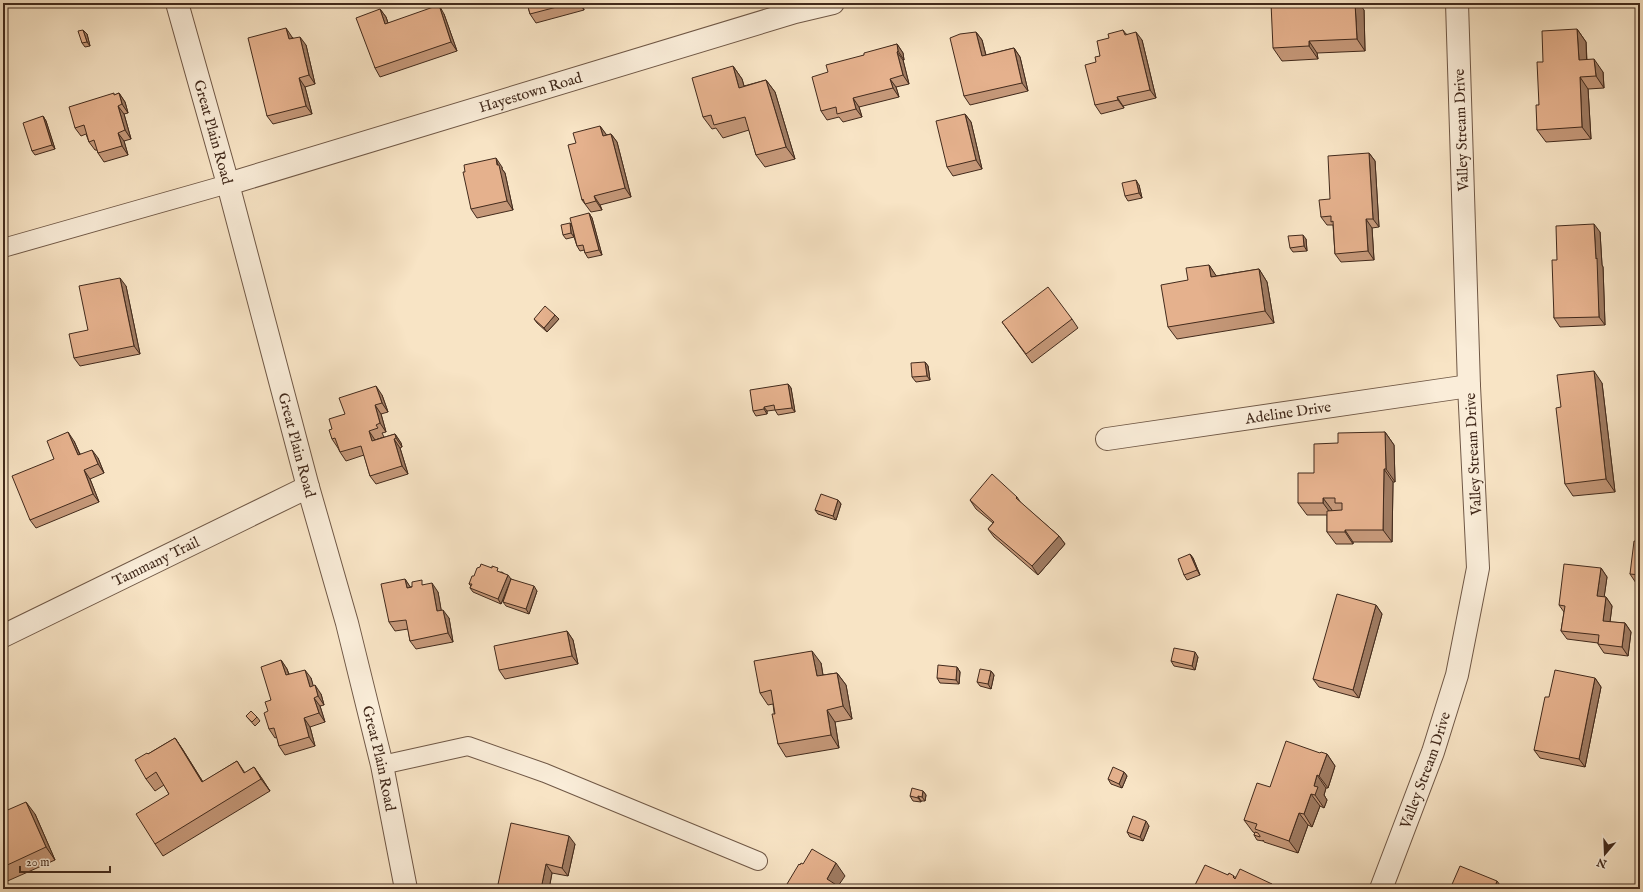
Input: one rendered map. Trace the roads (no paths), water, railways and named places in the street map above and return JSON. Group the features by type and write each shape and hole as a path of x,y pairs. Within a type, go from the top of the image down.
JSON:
{"street":[{"name":"Great Plain Road","path":"177,3 228,184 308,487 347,623 382,766 406,889"},
{"name":"Hayestown Road","path":"228,184 795,12 833,3"},
{"name":"Valley Stream Drive","path":"1381,889 1433,752 1456,675 1478,568 1469,386 1457,3"},
{"name":"Adeline Drive","path":"1107,439 1469,386"},
{"name":"Tammany Trail","path":"3,636 308,487"}],"lane":[{"path":"3,248 228,184"},
{"path":"382,766 468,746 545,773 758,861"}]}
